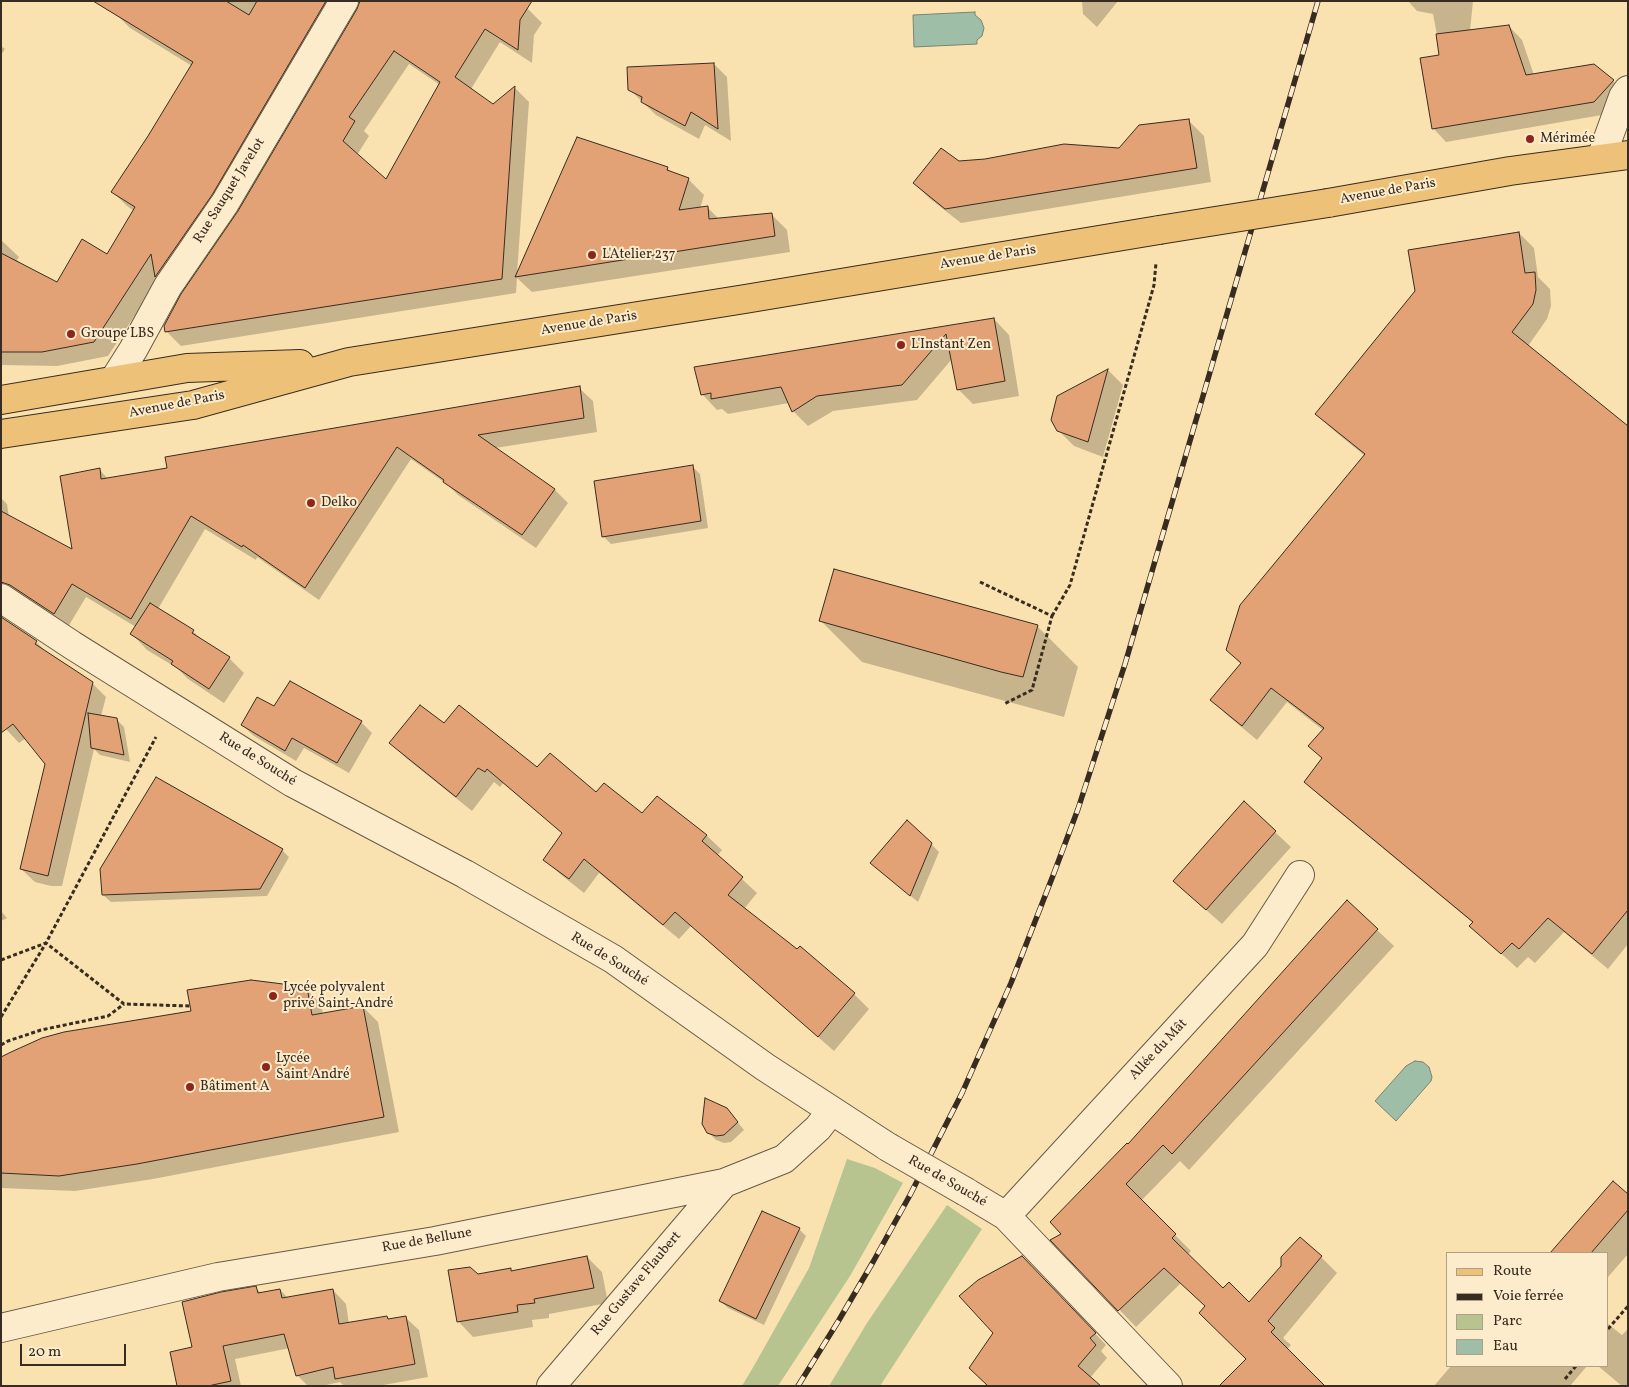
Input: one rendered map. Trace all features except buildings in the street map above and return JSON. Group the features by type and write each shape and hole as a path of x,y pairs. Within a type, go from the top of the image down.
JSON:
{"main road":[{"name":"Avenue de Paris","path":"1,434 193,405 349,362 745,299 1524,169 1628,155"},
{"name":"Avenue de Paris","path":"1,400 187,368 349,362"}],"street":[{"name":"Rue Sauquet Javelot","path":"114,380 133,350 168,286 225,203 344,1"},
{"path":"1601,158 1628,90"},
{"name":"Rue de Souché","path":"1,598 72,645 293,783 465,874 613,959 765,1067 831,1111 888,1147 1006,1216 1168,1386"},
{"name":"Allée du Mât","path":"1006,1216 1255,945 1300,875"},
{"name":"Rue de Bellune","path":"1,1328 218,1277 435,1241 724,1183 784,1159 818,1128 831,1111"},
{"name":"Rue Gustave Flaubert","path":"551,1386 724,1183"}],"path":[{"path":"1004,704 1032,690 1052,616 1070,585 1154,285 1158,230"},
{"path":"980,582 1052,616"},
{"path":"1,1017 46,943 172,707"},
{"path":"1,960 46,943"},
{"path":"46,943 124,1004 190,1006"},
{"path":"1,1045 41,1030 108,1016 124,1004"},
{"path":"1609,1328 1628,1306"},
{"path":"1565,1379 1575,1367"}],"green space":[{"path":"847,1159 875,1168 903,1183 850,1276 778,1386 742,1386 809,1268"},
{"path":"947,1205 982,1229 880,1386 829,1386 867,1323"}],"water":[{"path":"975,12 984,28 982,36 977,40 977,44 914,47 913,15"},
{"path":"1415,1061 1423,1062 1429,1067 1432,1077 1431,1081 1396,1121 1375,1101 1406,1066"}],"railway":[{"path":"798,1386 873,1262 910,1195 962,1093 1011,983 1054,873 1078,809 1125,664 1318,1"}],"place":[{"name":"Mérimée","path":"1530,139"},
{"name":"L'Atelier 237","path":"592,255"},
{"name":"Groupe LBS","path":"71,334"},
{"name":"L'Instant Zen","path":"901,345"},
{"name":"Delko","path":"311,503"},
{"name":"Lycée polyvalent privé Saint-André","path":"273,996"},
{"name":"Lycée Saint André","path":"266,1067"},
{"name":"Bâtiment A","path":"190,1087"}]}
